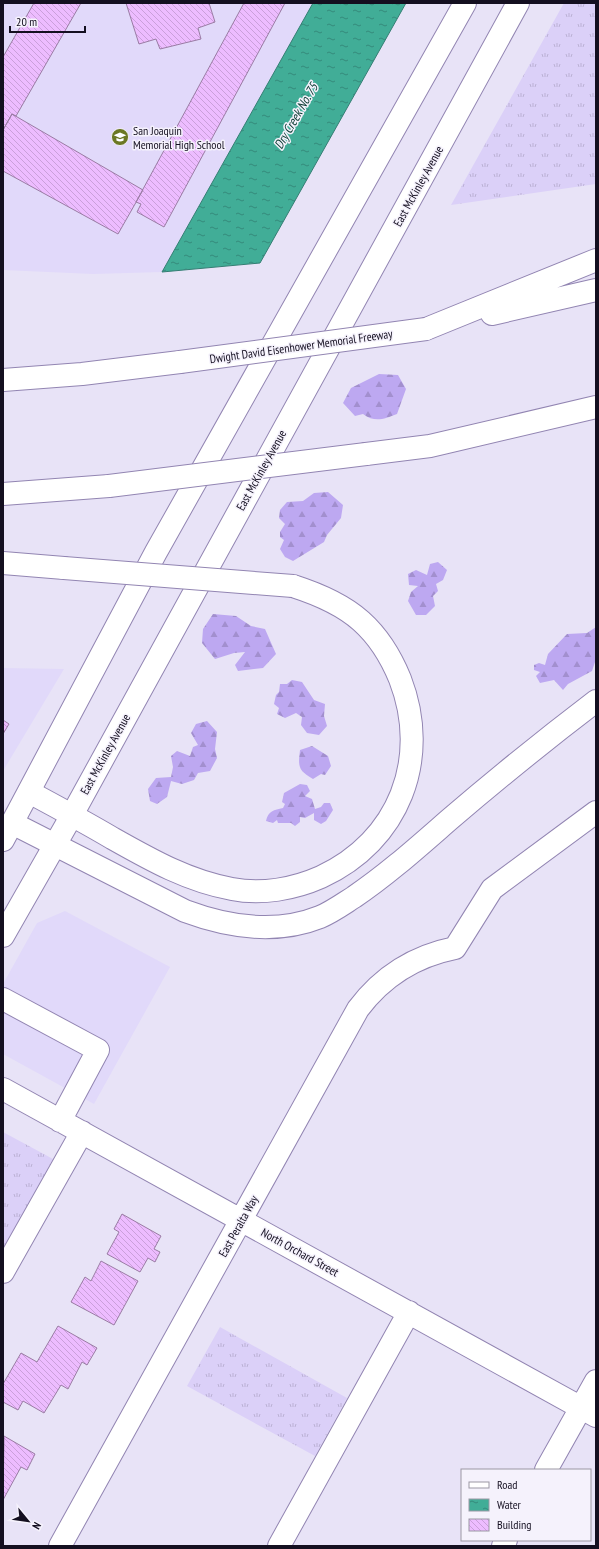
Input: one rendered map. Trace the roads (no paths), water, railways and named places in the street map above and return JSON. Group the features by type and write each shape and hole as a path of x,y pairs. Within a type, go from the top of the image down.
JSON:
{"main road":[{"path":"465,3 156,552 8,832 54,845 185,911 211,921 238,927 259,928 300,922 320,917 375,882 510,768 596,701"},
{"name":"East McKinley Avenue","path":"3,936 72,815 518,3"},
{"path":"426,329 596,260"},
{"name":"Dwight David Eisenhower Memorial Freeway","path":"3,380 82,374 426,329 596,290"},
{"path":"3,494 109,486 430,446 596,407"},
{"path":"3,563 293,586 315,593 340,605 361,621 379,640 393,662 403,686 410,711 413,736 410,764 404,790 391,815 374,839 355,856 335,870 310,882 284,889 257,891 233,890 201,882 160,865 29,792"},
{"name":"East Peralta Way","path":"60,1546 358,1009 367,996 378,985 414,961 428,954 455,948 492,889 596,812"},
{"path":"3,999 98,1050 60,1121"},
{"name":"North Orchard Street","path":"3,1089 589,1411"},
{"path":"3,1272 82,1132"},
{"path":"279,1546 409,1312"},
{"path":"547,1469 589,1411 596,1381"}],"water":[{"name":"Dry Creek No. 75","path":"313,3 406,3 260,263 162,272"}],"place":[{"name":"San Joaquin Memorial High School","path":"120,137"}]}
